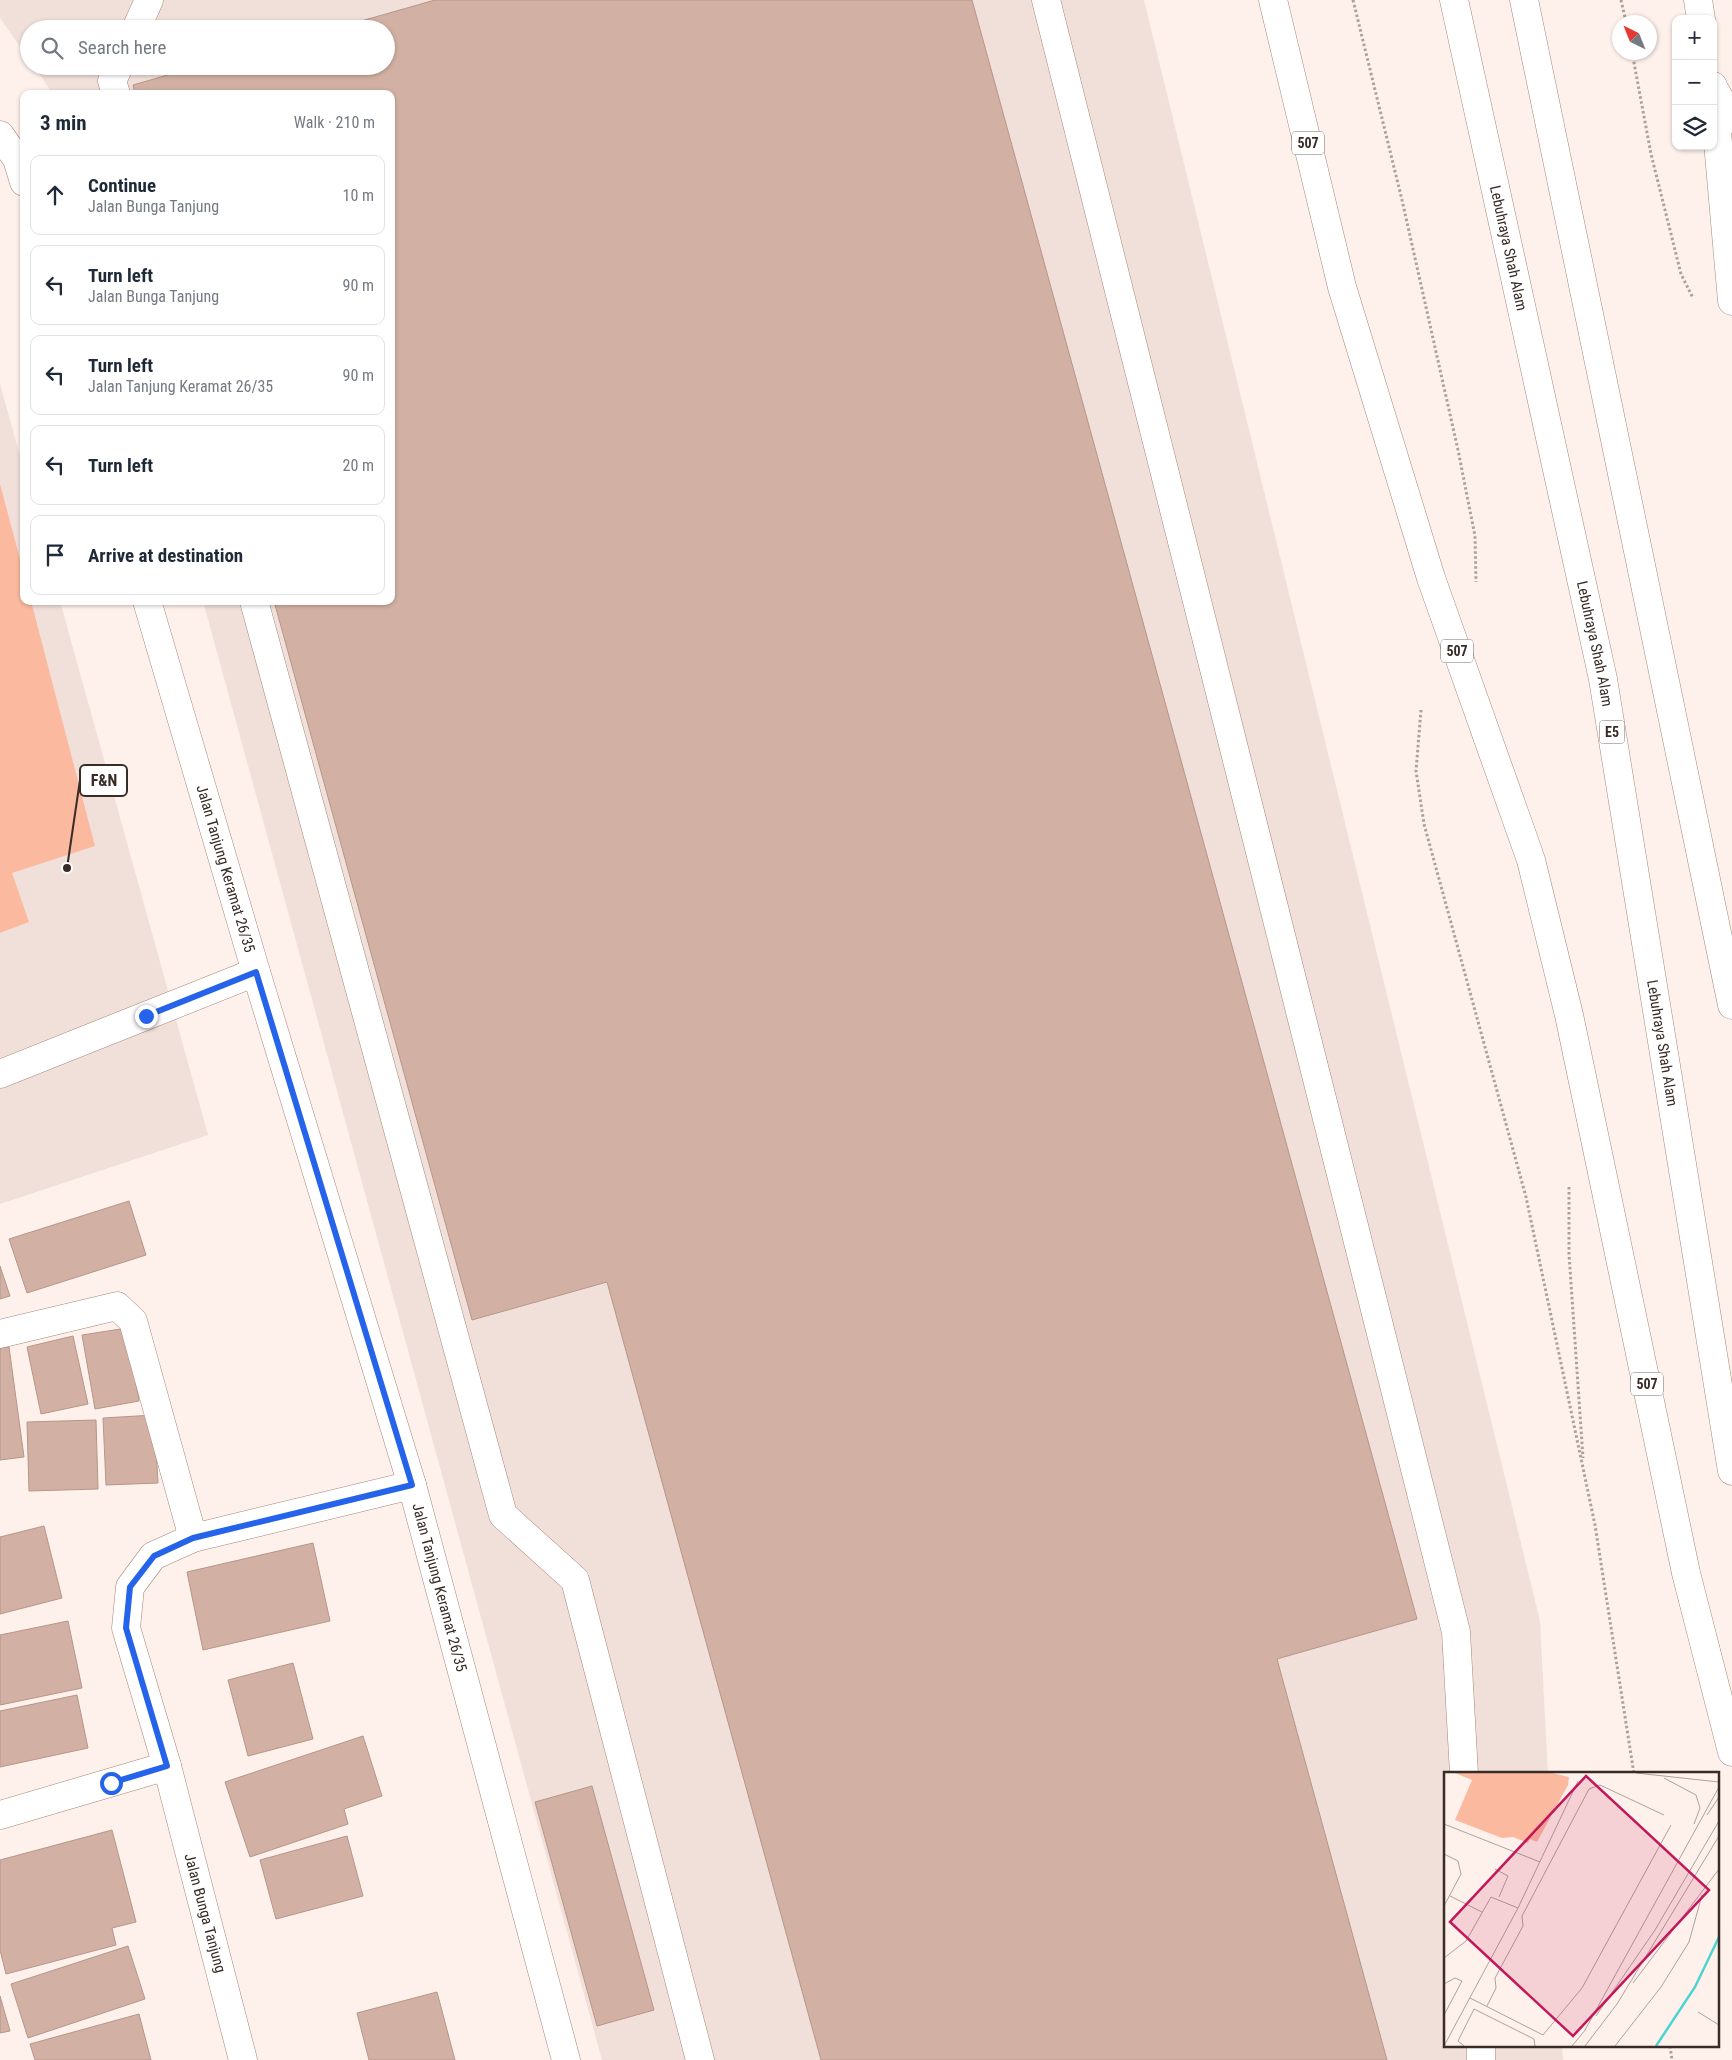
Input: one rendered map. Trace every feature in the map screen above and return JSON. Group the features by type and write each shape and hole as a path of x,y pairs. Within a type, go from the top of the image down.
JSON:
{"main road":[{"path":"140,20 149,0"},
{"path":"1046,0 1456,1632 1464,1772"},
{"name":"507","path":"1273,0 1342,287 1431,578 1531,860 1569,1015 1686,1573 1732,1752"},
{"name":"Lebuhraya Shah Alam","path":"1454,0 1604,679 1732,1471"},
{"path":"1524,0 1732,1005"},
{"path":"1698,0 1700,15"},
{"path":"115,75 112,81 115,90"},
{"path":"1717,93 1732,119"},
{"path":"1715,105 1732,301"},
{"path":"0,135 17,159 20,169"},
{"name":"Jalan Tanjung Keramat 26/35","path":"148,605 256,972 412,1485 566,2060"},
{"path":"255,605 503,1515 575,1580 700,2060"},
{"path":"0,1074 256,972"},
{"path":"0,1334 116,1306 133,1320 193,1538"},
{"name":"Jalan Bunga Tanjung","path":"243,2060 167,1766 126,1628 130,1587 154,1556 193,1538 412,1485"},
{"path":"0,1816 167,1766"}],"path":[{"path":"1353,0 1402,200 1458,450 1475,536 1476,582"},
{"path":"1622,0 1625,15"},
{"path":"1633,60 1651,154 1681,274 1693,298"},
{"path":"1421,710 1416,771 1424,824 1526,1197 1595,1524 1634,1772"},
{"path":"1569,1184 1568,1254 1584,1471"}],"shaded area":[{"path":"0,0 1144,0 1540,1621 1548,1772 1444,1772 1444,2048 1562,2048 1563,2060 602,2060 204,605 395,605 395,90 50,90 40,75 395,75 395,20 20,20 20,46 0,18"},
{"path":"0,384 20,456 20,605 61,605 208,1135 0,1204"},
{"path":"0,484 20,559 20,605 32,605 95,846 12,873 29,922 0,933"}],"building":[{"path":"435,0 972,0 1417,1619 1277,1659 1387,2060 821,2060 607,1282 472,1320 275,605 395,605 395,90 134,90 133,85 168,75 395,75 395,20 365,20"},
{"path":"129,1201 146,1255 27,1293 9,1239"},
{"path":"0,1266 10,1296 0,1299"},
{"path":"127,1328 139,1401 95,1409 82,1335"},
{"path":"73,1336 88,1404 41,1414 27,1347"},
{"path":"9,1347 24,1457 0,1460 0,1348"},
{"path":"154,1415 158,1483 106,1485 103,1418"},
{"path":"96,1420 98,1489 29,1491 27,1422"},
{"path":"44,1526 62,1598 0,1614 0,1537"},
{"path":"313,1543 330,1621 203,1650 187,1572"},
{"path":"68,1621 82,1688 0,1705 0,1635"},
{"path":"293,1663 313,1739 248,1756 228,1680"},
{"path":"77,1695 88,1748 0,1767 0,1711"},
{"path":"363,1736 382,1796 344,1809 348,1824 250,1857 225,1782"},
{"path":"592,1786 654,2010 597,2026 535,1802"},
{"path":"112,1830 136,1922 112,1928 116,1945 6,1974 0,1950 0,1860"},
{"path":"347,1836 363,1896 276,1919 260,1860"},
{"path":"128,1946 145,1999 28,2038 11,1984"},
{"path":"437,1992 455,2060 369,2060 357,2013"},
{"path":"0,1996 10,2031 0,2033"},
{"path":"139,2014 151,2060 35,2060 30,2044"}],"place":[{"name":"F&N","path":"67,868"}],"route":[{"path":"111,1783 167,1766 126,1628 130,1587 154,1556 193,1538 412,1485 256,972 146,1016"}]}
